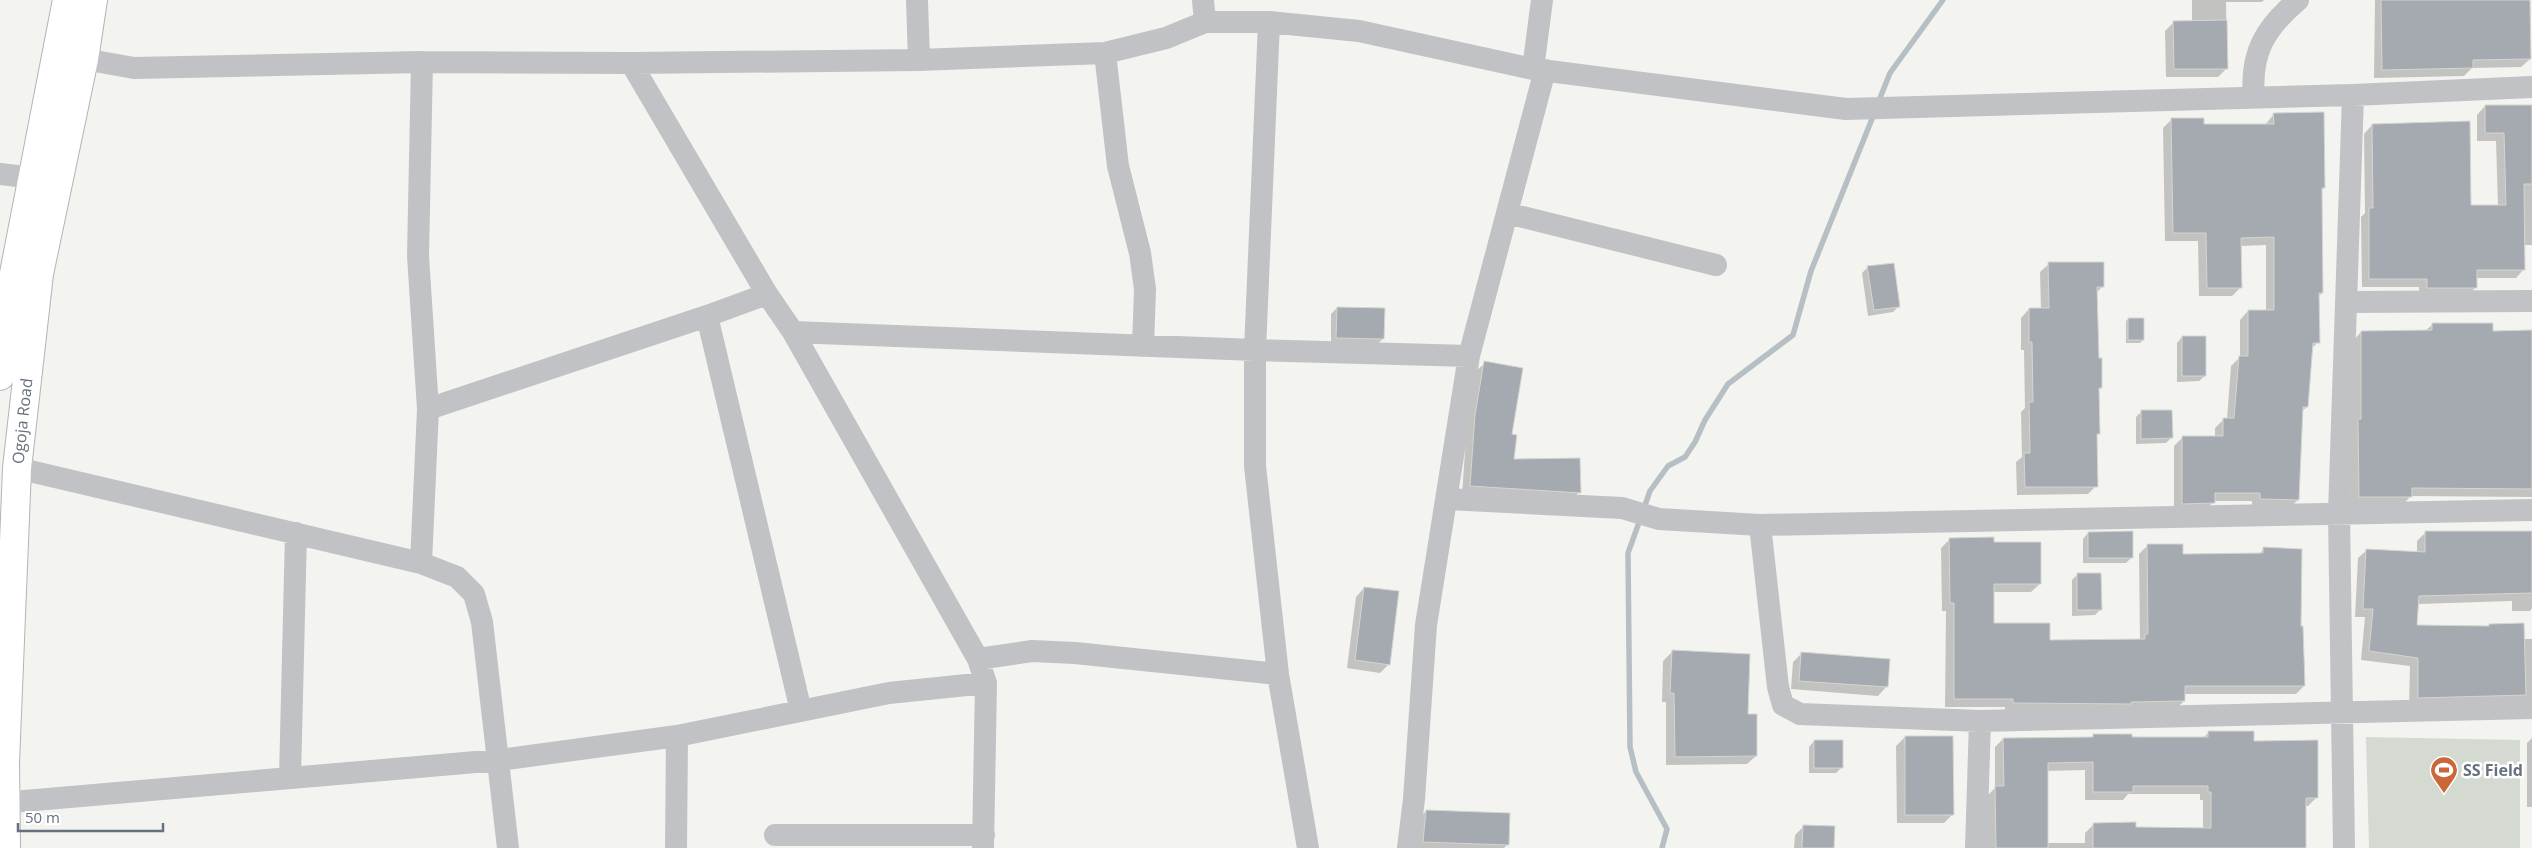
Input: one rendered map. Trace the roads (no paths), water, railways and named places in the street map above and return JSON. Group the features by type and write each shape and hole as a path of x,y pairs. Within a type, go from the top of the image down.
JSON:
{"main road":[{"name":"Ogoja Road","path":"0,376 5,294 33,178 67,0"},
{"name":"Ogoja Road","path":"6,848 3,803 17,468 39,274 84,59 93,0"}],"street":[{"path":"917,0 919,60"},
{"path":"1408,848 1414,799 1426,625 1448,499 1469,356 1507,213 1539,69 1542,0"},
{"path":"2254,97 2252,75 2260,41 2283,12 2298,0"},
{"path":"57,54 134,68 422,62 631,63 919,60 1105,53 1166,38 1204,11 1269,22 1359,31 1539,69 1846,109 2353,95 2532,87"},
{"path":"1269,22 1255,350 1256,466 1278,674 1308,848"},
{"path":"1105,53 1118,166 1140,254 1145,289 1143,346"},
{"path":"421,563 428,409 418,256 422,62"},
{"path":"631,63 767,294 793,332 978,659 986,683 984,841 775,835"},
{"path":"2344,848 2339,513 2353,95"},
{"path":"0,174 33,178"},
{"path":"1507,213 1716,265"},
{"path":"428,409 707,316 767,294"},
{"path":"2346,302 2532,301"},
{"path":"707,316 801,710"},
{"path":"793,332 1255,350 1469,356"},
{"path":"17,468 421,563 457,577 474,594 482,622 508,848"},
{"path":"1448,499 1622,508 1659,519 1760,525 2532,510"},
{"path":"1760,525 1778,687 1783,706 1800,714 1980,721 2532,708"},
{"path":"290,778 296,533"},
{"path":"978,659 1032,650 1075,652 1278,674"},
{"path":"3,803 499,760 677,736 889,693 986,683"},
{"path":"1976,848 1980,721"},
{"path":"676,848 677,736"}],"waterway":[{"path":"1878,103 1890,73 1943,0"},
{"path":"1644,508 1650,491 1668,466 1685,457 1695,442 1705,420 1728,384 1793,335 1811,271 1874,114"},
{"path":"1641,517 1628,553 1630,747 1636,772 1667,829 1662,848"}],"place":[{"name":"SS Field","path":"2444,794"}]}
